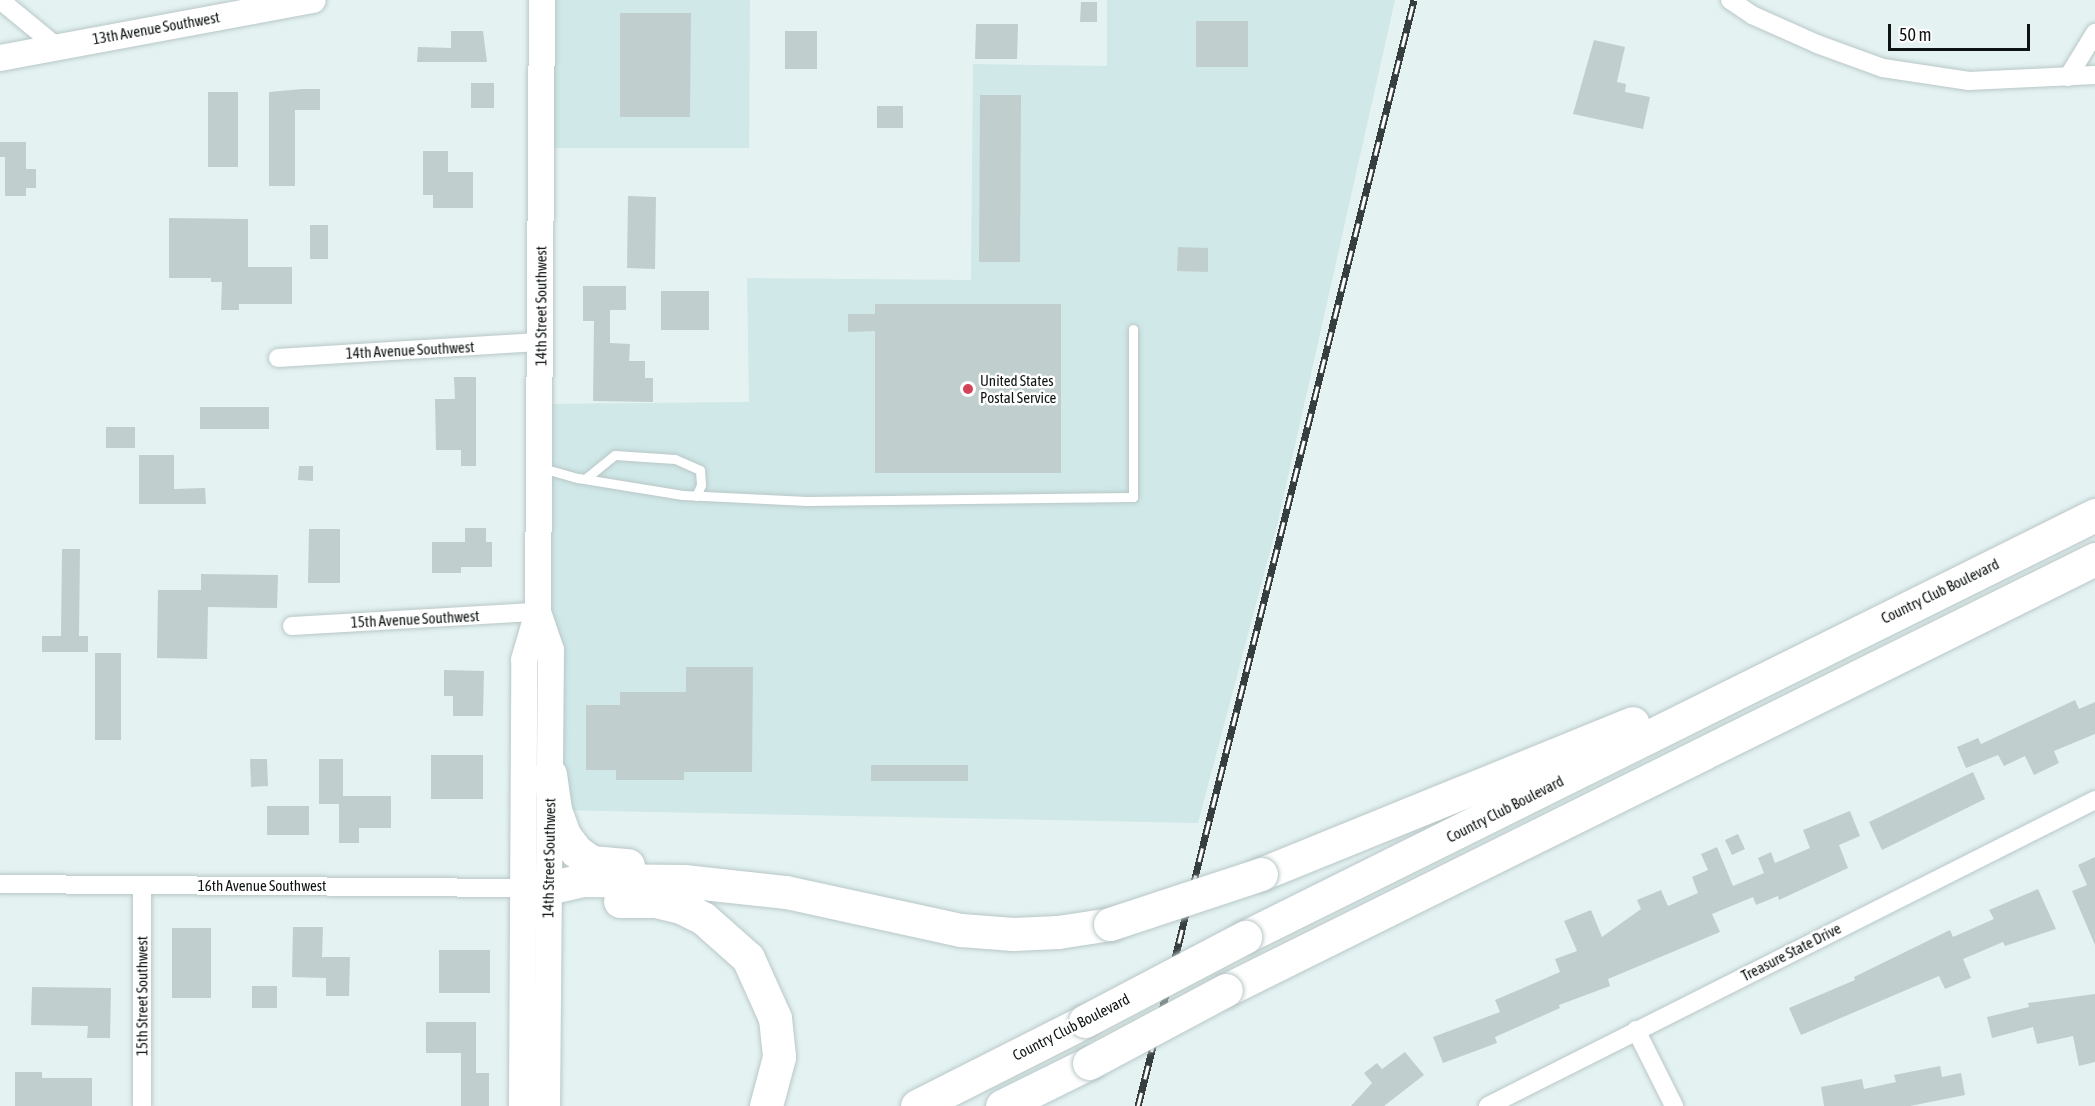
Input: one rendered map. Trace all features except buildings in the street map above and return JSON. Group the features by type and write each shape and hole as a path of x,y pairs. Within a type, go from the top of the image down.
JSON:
{"highway":[{"name":"Country Club Boulevard","path":"917,1106 1245,937 2095,515"},
{"path":"1002,1106 1089,1063 1226,990 2095,559"},
{"path":"536,888 582,880 684,881 786,892 961,930 1058,932 1110,924 1261,874 1677,705 1731,694"},
{"path":"550,774 555,810 564,835 576,851 591,862 681,871 726,885"},
{"path":"536,888 582,900 655,901 681,907 703,918 748,958 775,1018 779,1057 766,1106"},
{"path":"1026,1106 1089,1063"}],"street":[{"path":"0,0 56,46"},
{"name":"13th Avenue Southwest","path":"7,58 56,46 313,0"},
{"name":"14th Street Southwest","path":"542,0 542,342 538,612 524,660 547,1106"},
{"path":"1730,0 1752,15 1817,44 1883,69 1969,81 2095,75"},
{"path":"2068,77 2095,33"},
{"name":"14th Avenue Southwest","path":"278,358 542,342"},
{"name":"14th Street Southwest","path":"522,1106 536,888 550,774 551,650 538,612"},
{"name":"15th Avenue Southwest","path":"292,626 538,612"},
{"name":"Treasure State Drive","path":"1488,1106 2095,800"},
{"name":"16th Avenue Southwest","path":"0,884 536,888"},
{"name":"15th Street Southwest","path":"142,885 142,1106"},
{"path":"1636,1030 1674,1106"}],"lane":[{"path":"540,468 585,479 696,495 807,501 1133,497 1133,329"},
{"path":"585,479 615,455 675,459 700,470 701,485 696,495"}],"shaded area":[{"path":"542,0 750,0 749,148 542,148"},
{"path":"1107,0 1395,0 1278,521 1198,823 555,810 541,404 749,402 747,278 971,280 973,64 1107,66"}],"railway":[{"path":"1138,1106 1414,0"}],"place":[{"name":"United States Postal Service","path":"968,389"}]}
